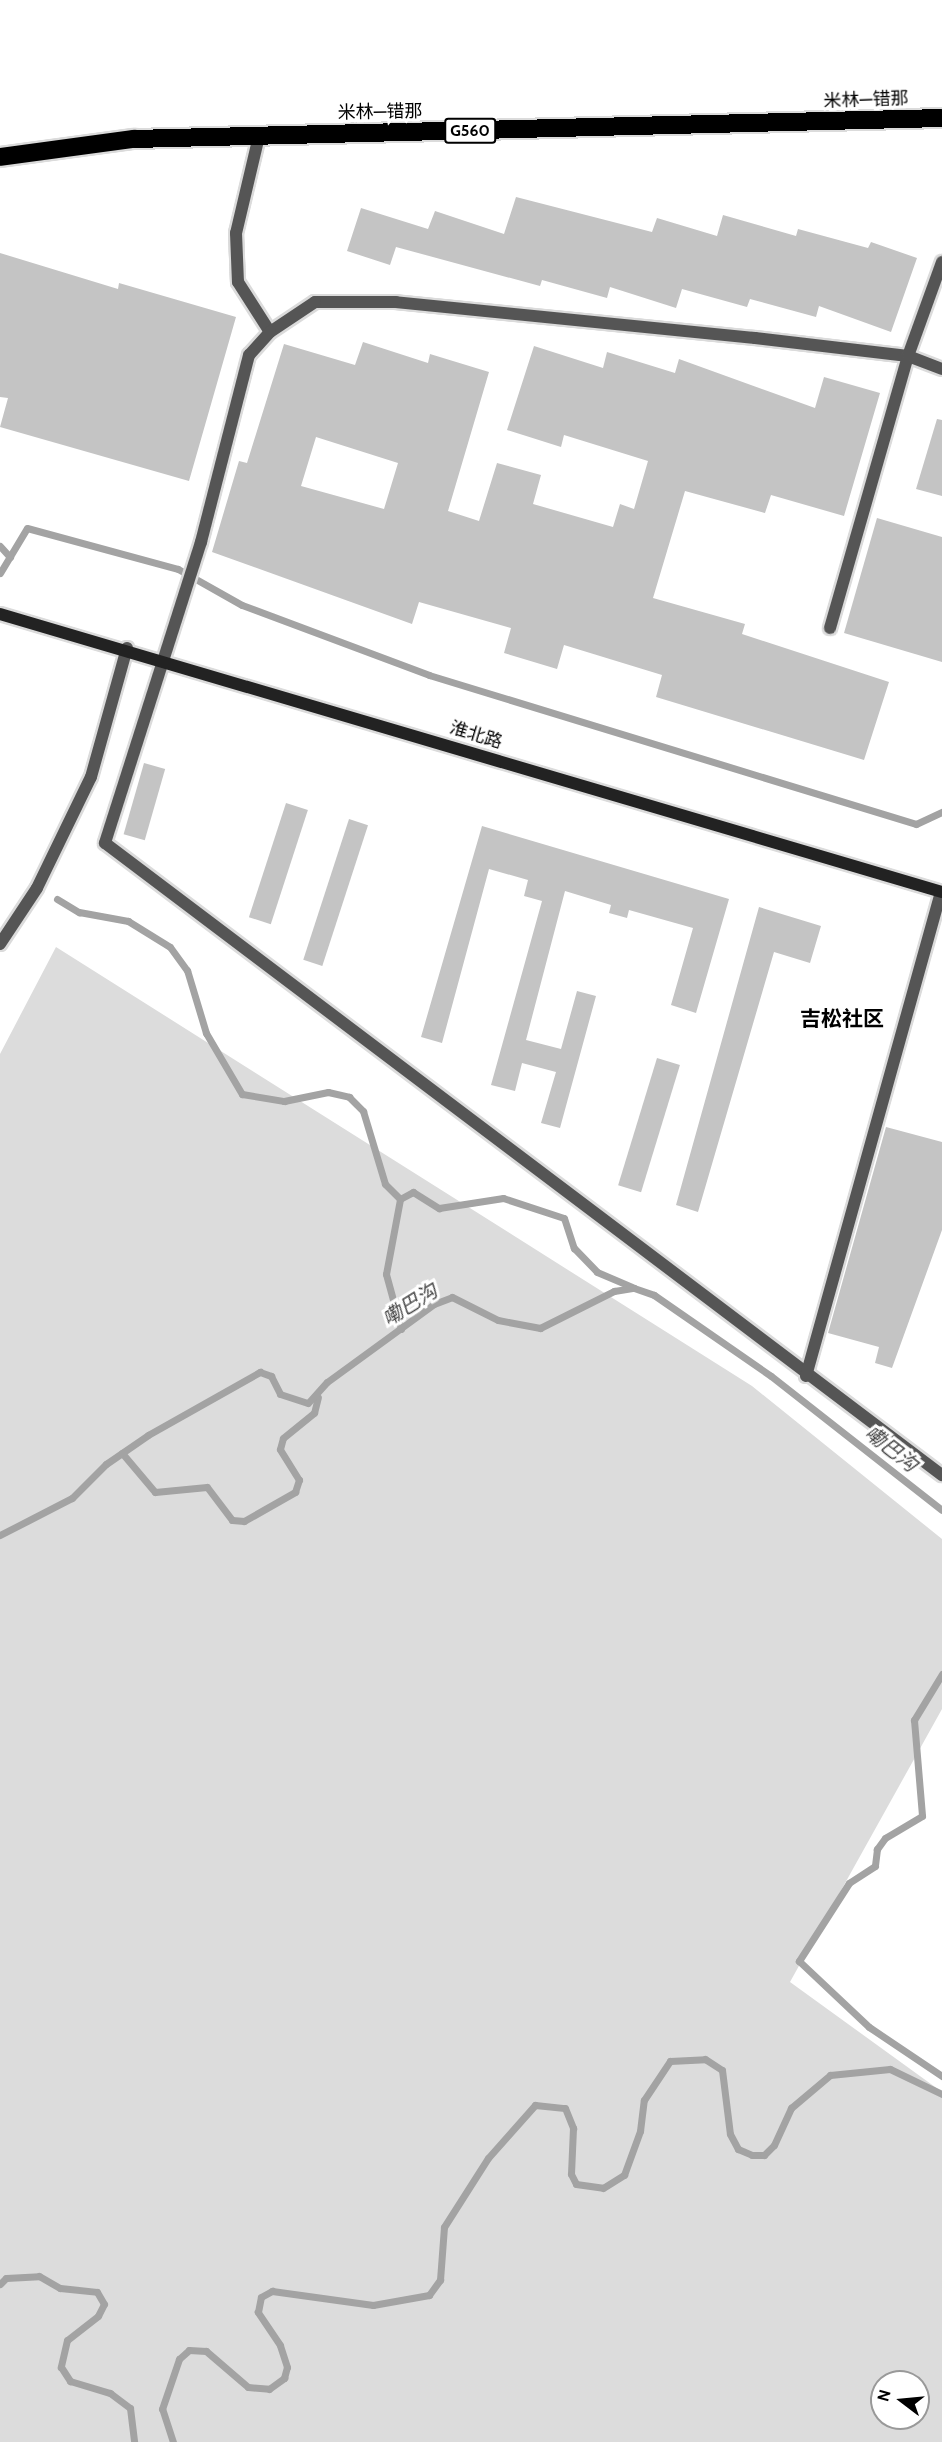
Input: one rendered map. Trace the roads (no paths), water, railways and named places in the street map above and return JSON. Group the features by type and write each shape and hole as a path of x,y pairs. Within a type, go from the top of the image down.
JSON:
{"highway":[{"name":"米林—错那","path":"0,157 134,139 942,118"}],"street":[{"path":"259,136 237,232 238,282 270,332"},
{"path":"830,628 908,356 942,262"},
{"path":"942,369 908,356 396,302 315,302 270,332 249,355 201,542 160,659 105,843 806,1376 942,1474"},
{"name":"淮北路","path":"0,614 127,648 942,892"},
{"path":"0,944 37,888 91,777 127,648"},
{"path":"806,1376 942,892"}],"waterway":[{"path":"0,573 27,528 178,569 242,605 429,675 916,824 942,812"},
{"path":"0,546 10,557"},
{"path":"57,899 79,912 128,921 170,947 187,970 206,1033 242,1094 284,1101 328,1092 349,1097 363,1111 385,1184 400,1199"},
{"path":"401,1329 386,1274 400,1199 413,1192 439,1208 503,1198 564,1218 574,1248 597,1272 632,1287"},
{"name":"嘞巴沟","path":"0,1535 72,1498 106,1464 148,1435 260,1372 271,1376 280,1394 308,1403 327,1382 434,1304 452,1297 498,1320 540,1328 614,1291 634,1288 654,1295 771,1376 942,1510"},
{"path":"122,1453 155,1492 207,1487 232,1520 244,1521 295,1492 299,1480 280,1449 283,1438 314,1413 318,1397"},
{"path":"942,1674 914,1720 922,1816 885,1838 877,1849 875,1866 849,1883 799,1961 869,2027 942,2076"},
{"path":"173,2442 162,2409 179,2359 189,2350 206,2351 248,2387 269,2389 284,2378 287,2367 280,2345 258,2312 261,2297 272,2291 373,2305 429,2295 440,2280 444,2227 488,2158 535,2105 565,2108 573,2128 571,2174 576,2184 603,2188 624,2175 640,2131 644,2100 670,2061 705,2059 722,2070 730,2134 738,2149 752,2155 764,2155 774,2145 791,2108 830,2075 890,2069 942,2094"},
{"path":"0,2284 6,2278 39,2276 60,2288 97,2292 104,2304 98,2316 67,2340 61,2367 70,2381 110,2393 130,2408 134,2442"}],"district":[{"name":"吉松社区","path":"842,1019"}]}
